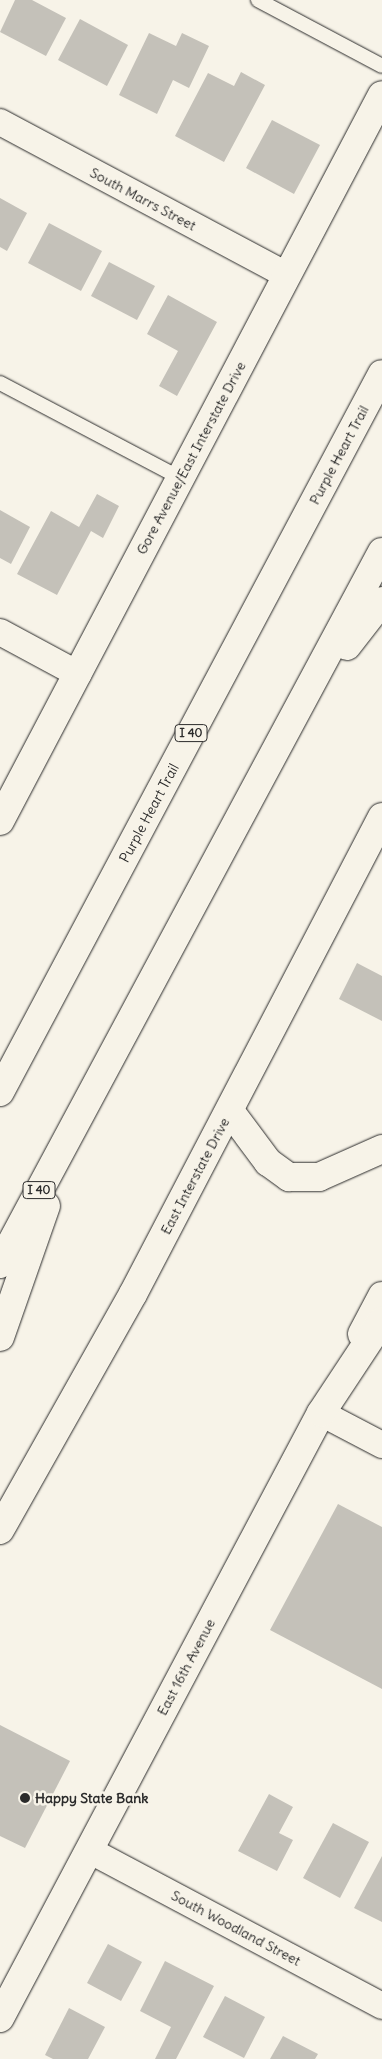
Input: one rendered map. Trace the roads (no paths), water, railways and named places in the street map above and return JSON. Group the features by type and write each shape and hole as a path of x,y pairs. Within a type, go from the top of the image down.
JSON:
{"main road":[{"name":"Gore Avenue/East Interstate Drive","path":"0,821 382,95"},
{"name":"Purple Heart Trail","path":"0,1092 382,374"},
{"name":"I 40","path":"0,1264 382,552"},
{"path":"304,700 382,601"},
{"name":"East Interstate Drive","path":"0,1530 133,1294 382,817"},
{"path":"230,1111 268,1162 289,1177 319,1177 382,1149"},
{"path":"0,1337 78,1117"},
{"path":"321,1414 382,1296"},
{"name":"East 16th Avenue","path":"0,2018 321,1414 382,1321"}],"street":[{"name":"South Marrs Street","path":"0,122 286,275"},
{"path":"0,632 78,674"},
{"path":"321,1414 382,1446"},
{"name":"South Woodland Street","path":"89,1850 382,2006"}],"lane":[{"path":"258,0 382,66"},
{"path":"0,383 180,478"}],"place":[{"name":"Happy State Bank","path":"25,1798"}]}
